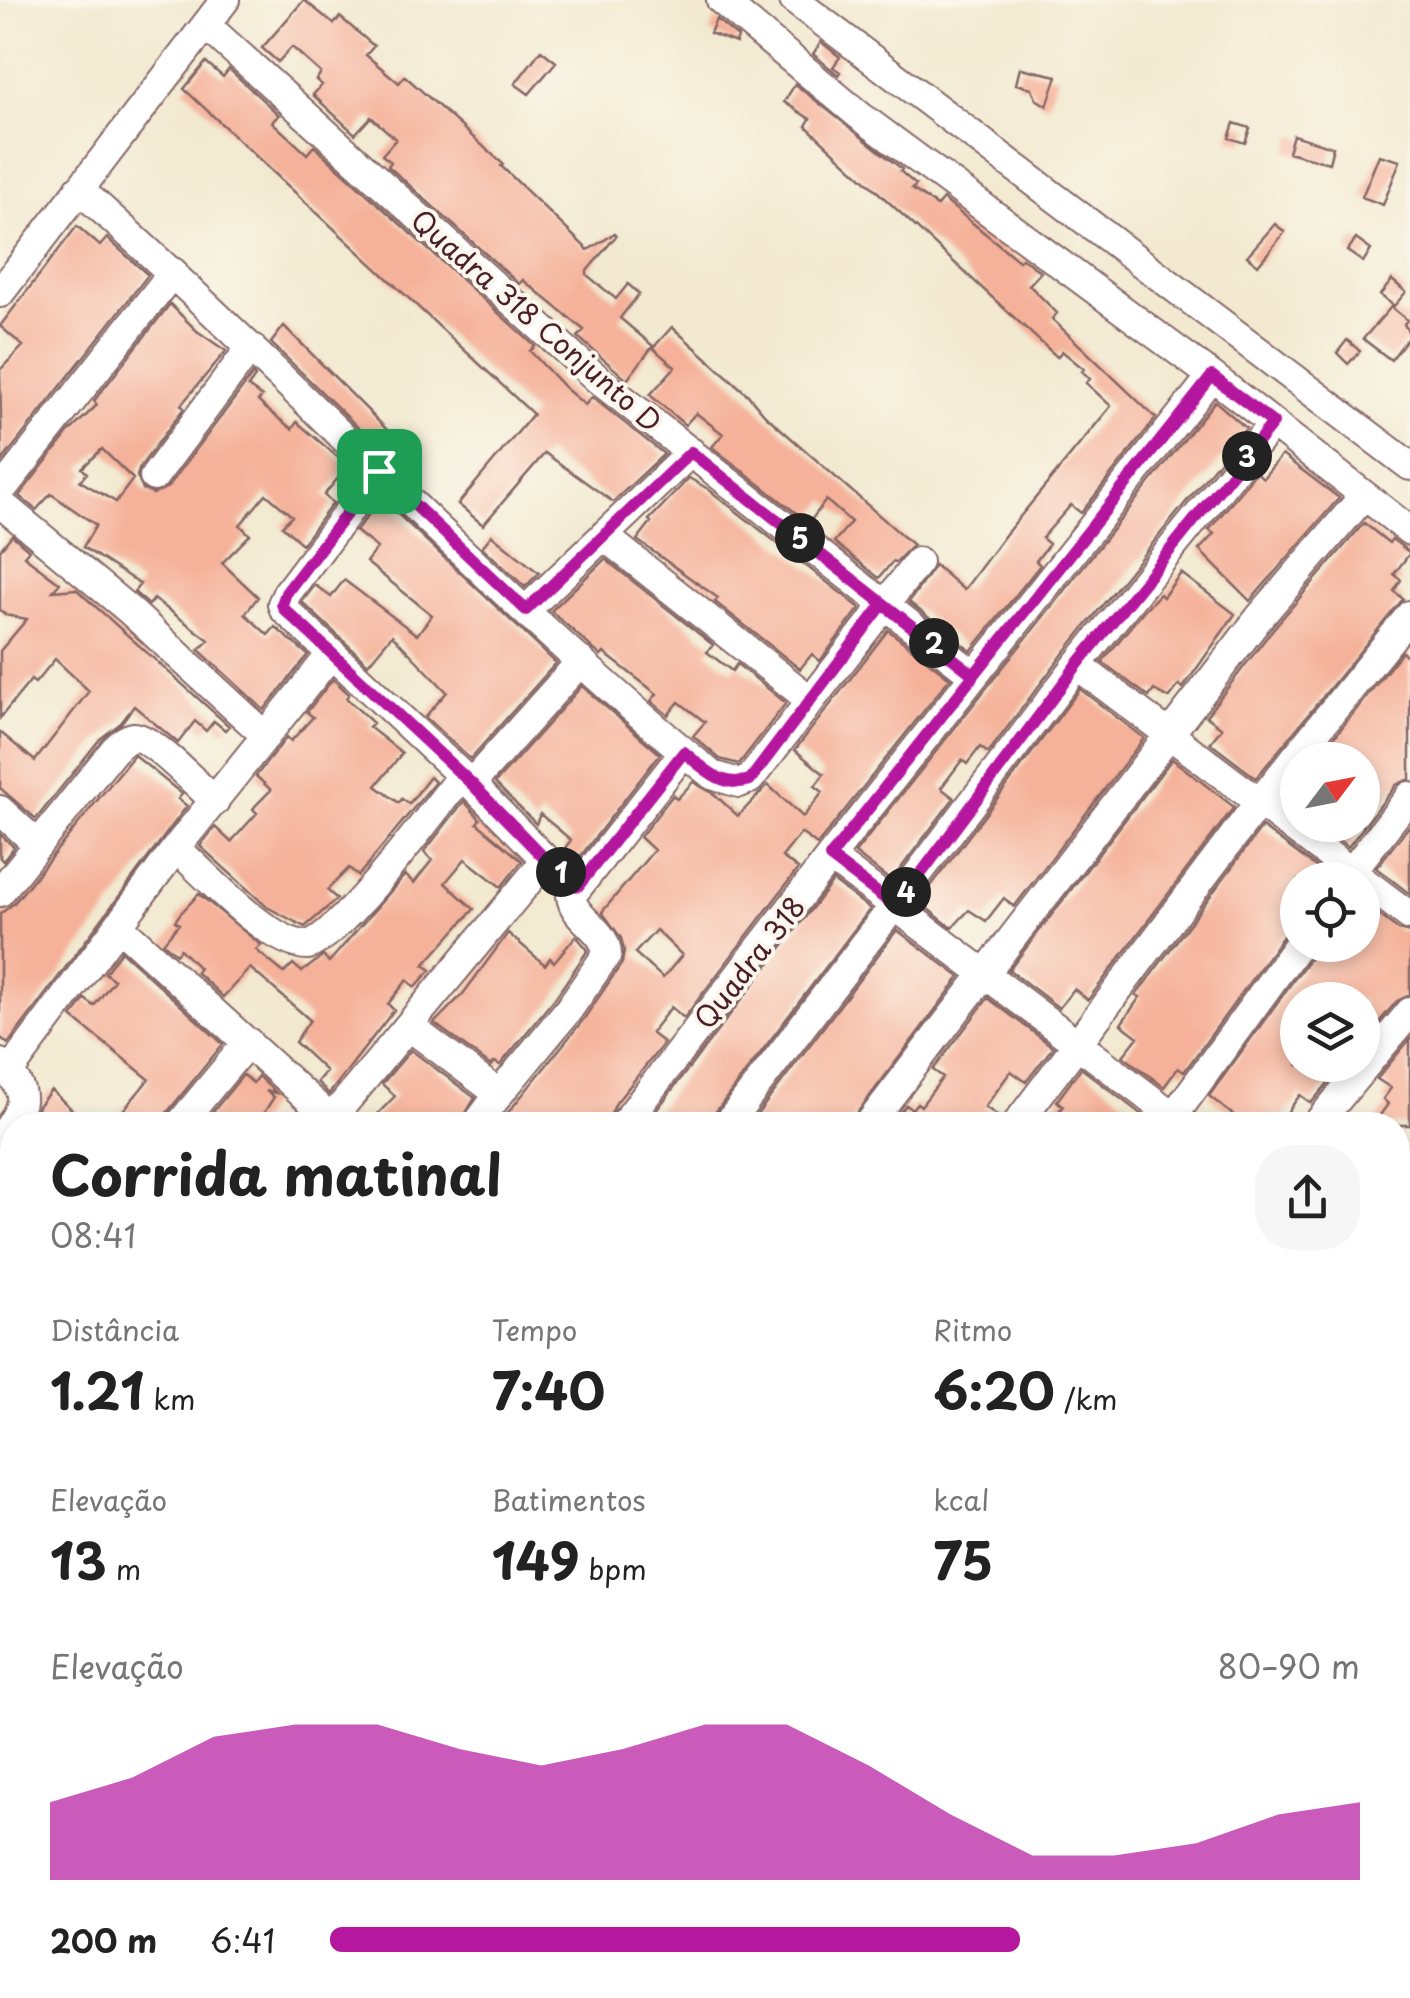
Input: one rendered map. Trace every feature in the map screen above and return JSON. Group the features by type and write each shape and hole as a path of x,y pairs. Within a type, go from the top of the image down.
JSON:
{"street":[{"path":"0,293 225,0"},
{"path":"721,0 860,116 1212,376 1410,531"},
{"path":"794,0 1410,466"},
{"name":"Quadra 318 Conjunto D","path":"206,25 601,382 974,675"},
{"path":"79,189 173,272 526,610 712,775 739,783 750,780 918,562"},
{"path":"0,492 173,272"},
{"path":"1166,342 1193,302"},
{"path":"154,477 252,347"},
{"name":"Quadra 318","path":"633,1112 1212,376"},
{"path":"738,1112 1077,665 1273,423"},
{"path":"526,610 691,452"},
{"path":"379,471 305,568 282,604 286,614 578,886"},
{"path":"878,1112 1259,618 1363,496"},
{"path":"0,504 129,610 266,736"},
{"path":"605,537 809,699"},
{"path":"1026,1112 1260,800 1410,615"},
{"path":"19,1112 21,1088 5,1067 332,653"},
{"path":"176,848 269,932 288,943 308,945 332,930 466,780 581,660"},
{"path":"1077,665 1260,800 1333,862"},
{"path":"0,892 114,750 134,737 172,762 215,801"},
{"path":"486,1112 568,1010 606,954 604,941 572,903 571,896 684,752"},
{"path":"1358,862 1410,796"},
{"path":"0,810 38,845"},
{"path":"830,857 1162,1112"},
{"path":"337,1112 546,860"},
{"path":"1380,896 1410,916"},
{"path":"119,926 248,1042 318,1112"},
{"path":"1182,1112 1286,962"},
{"path":"1327,1112 1410,1012"},
{"path":"410,1026 499,1094"},
{"path":"189,1112 248,1042"}],"building":[{"path":"304,0 334,24 340,17 374,46 366,55 399,83 405,76 503,164 588,250 616,236 587,275 616,299 628,284 639,294 620,318 653,346 627,380 578,337 584,330 523,280 519,284 388,166 391,162 382,155 396,139 371,117 355,134 313,95 322,85 316,80 321,73 292,47 278,62 262,48"},
{"path":"716,19 738,37 736,43 710,33"},
{"path":"821,42 840,57 833,67 840,72 838,75 813,54"},
{"path":"541,50 556,62 529,94 515,84"},
{"path":"206,62 223,77 229,69 279,115 272,122 307,154 314,146 535,346 530,351 565,388 585,405 592,397 664,454 613,502 545,453 483,525 458,504 533,414 184,89"},
{"path":"1020,68 1057,76 1047,106 1036,99 1032,88 1016,84"},
{"path":"795,84 902,169 916,185 912,189 937,206 943,199 1019,261 1022,258 1041,272 1029,285 1057,313 1052,319 1156,418 1081,513 1071,505 1042,538 1049,544 1036,561 1040,565 971,651 909,602 935,565 964,590 1111,406 1086,383 1090,379 1084,369 1062,351 1057,357 806,126 810,119 784,102"},
{"path":"1234,123 1250,128 1245,143 1229,138"},
{"path":"1293,135 1333,147 1329,163 1288,152"},
{"path":"1379,155 1400,161 1383,205 1362,197"},
{"path":"1275,224 1285,232 1258,265 1247,256"},
{"path":"77,226 100,246 107,238 148,275 2,461 0,370 23,346 0,326"},
{"path":"1356,239 1371,250 1363,262 1347,251"},
{"path":"1392,280 1406,292 1394,306 1380,295"},
{"path":"170,304 197,331 226,351 181,405 184,408 140,467 137,476 143,490 153,494 168,487 253,374 248,387 262,397 258,401 264,407 292,429 297,422 348,466 324,495 333,503 302,544 282,526 292,516 266,494 240,525 250,535 222,563 258,597 245,614 268,635 275,627 308,655 264,710 199,650 209,640 154,599 149,605 134,592 140,584 83,547 96,525 51,494 36,510 19,496 69,432 97,405 94,401","holes":["102,449 133,479 116,502 80,481 87,473 82,468"]},
{"path":"1391,307 1407,320 1404,324 1410,335 1391,360 1363,339"},
{"path":"284,326 417,460 405,473 271,343"},
{"path":"672,327 913,545 879,578 834,542 851,522 826,500 809,523 712,447 723,434 696,413 685,425 650,395 675,367 653,348"},
{"path":"1347,340 1360,351 1348,364 1337,353"},
{"path":"1215,401 1246,428 988,753 980,747 967,764 962,760 941,788 954,798 891,881 855,853"},
{"path":"1282,455 1339,498 1250,601 1199,550 1214,534 1209,530 1256,472 1263,478"},
{"path":"689,478 860,608 820,661 812,654 800,669 715,602 718,598 637,540 649,520"},
{"path":"381,498 556,663 470,759 425,717 447,692 392,635 368,664 302,602 315,585 331,597 344,580 417,635 432,615 366,562 377,548 356,531"},
{"path":"1364,523 1389,543 1392,539 1410,553 1394,574 1401,580 1394,591 1403,599 1286,742 1280,742 1280,749 1256,778 1210,743 1222,728 1206,716 1273,629"},
{"path":"12,535 29,550 24,556 60,583 53,591 76,589 229,726 225,730 214,721 206,731 195,721 178,743 134,706 121,723 100,739 36,819 0,788 0,732 35,761 89,691 55,659 35,683 31,680 0,718 0,651 27,619 0,610 0,550"},
{"path":"492,535 539,573 525,587 482,547"},
{"path":"605,559 713,645 707,652 732,671 737,664 786,703 739,764 720,759 693,736 705,722 679,702 668,715 651,701 657,694 604,653 601,656 551,611"},
{"path":"1181,573 1235,614 1183,688 1179,685 1169,698 1154,690 1149,697 1102,662 1144,610 1160,594 1163,597"},
{"path":"888,630 950,678 817,845 801,833 782,857 798,869 684,1018 671,1007 651,1033 664,1043 612,1112 509,1112 583,1020 622,963 621,938 602,912 654,850 640,837 673,795 677,799 693,782 714,794 738,816 768,785 803,817 823,792 815,786 824,774 795,750","holes":["656,930 682,955 663,978 635,953"]},
{"path":"1402,652 1410,658 1410,779 1396,785 1380,806 1380,742 1330,742"},
{"path":"333,679 349,694 346,698 373,723 369,727 402,753 376,786 399,803 402,799 409,804 430,777 435,782 358,876 349,868 327,890 337,899 305,927 267,907 200,846 215,827 231,842 257,813 253,809 271,790 256,776 287,737 291,741 313,717 307,712"},
{"path":"582,686 660,754 576,862 565,848 571,840 540,814 536,824 495,783"},
{"path":"1080,689 1144,738 1014,907 1004,898 986,921 969,910 952,928 919,902"},
{"path":"134,755 182,794 178,799 187,806 8,1044 0,1037 0,914 14,903"},
{"path":"1172,759 1234,807 1088,1000 1074,989 1059,1008 1009,970"},
{"path":"464,801 480,819 477,823 522,861 501,887 465,859 445,883 474,909 424,965 431,970 415,987 407,980 388,1004 394,1010 329,1094 317,1082 326,1071 295,1042 310,1020 250,968 223,997 196,972 199,968 180,949 176,954 163,943 179,924 175,921 180,914 199,894 261,945 256,950 284,973 293,964 302,972 323,956 329,962 405,875 414,883 432,860 424,852"},
{"path":"1410,825 1410,894 1380,871 1380,863"},
{"path":"1262,827 1309,862 1280,862 1280,940 1184,1072 1178,1068 1164,1087 1123,1056 1138,1037 1121,1024 1140,997 1136,995"},
{"path":"0,834 14,847 3,861 0,858"},
{"path":"833,881 870,909 716,1112 655,1112"},
{"path":"1380,916 1410,933 1410,995 1397,1001 1380,1021 1380,982 1292,982 1307,962 1380,962"},
{"path":"897,930 960,977 858,1112 759,1112"},
{"path":"508,933 545,965 550,958 554,962 576,936 588,950 500,1065 495,1062 491,1066 434,1023 463,994"},
{"path":"121,951 223,1044 168,1112 122,1112 149,1079 72,1017 85,999 94,1006 114,980 105,973"},
{"path":"988,998 1053,1047 1026,1082 1011,1071 985,1107 992,1112 900,1112 906,1105 912,1109 917,1103 921,1106 943,1077 933,1070"},
{"path":"1280,999 1280,1082 1329,1082 1311,1103 1300,1095 1288,1112 1229,1112 1209,1096"},
{"path":"1410,1039 1410,1112 1382,1112 1388,1104 1383,1099 1391,1088 1380,1081 1380,1075"},
{"path":"411,1050 475,1098 467,1112 380,1112 395,1096 382,1084"},
{"path":"1081,1068 1138,1112 1058,1112 1063,1106 1057,1101"},
{"path":"243,1075 253,1083 258,1076 276,1093 266,1091 274,1097 264,1112 213,1112"},
{"path":"51,1090 75,1112 36,1112"}],"route":[{"path":"379,471 286,593 282,604 286,614 578,886 684,752 712,775 726,781 750,780 883,604 974,675 1212,376 1273,423 1077,665 896,907 830,857 974,675 691,452 526,610 379,471"}]}
